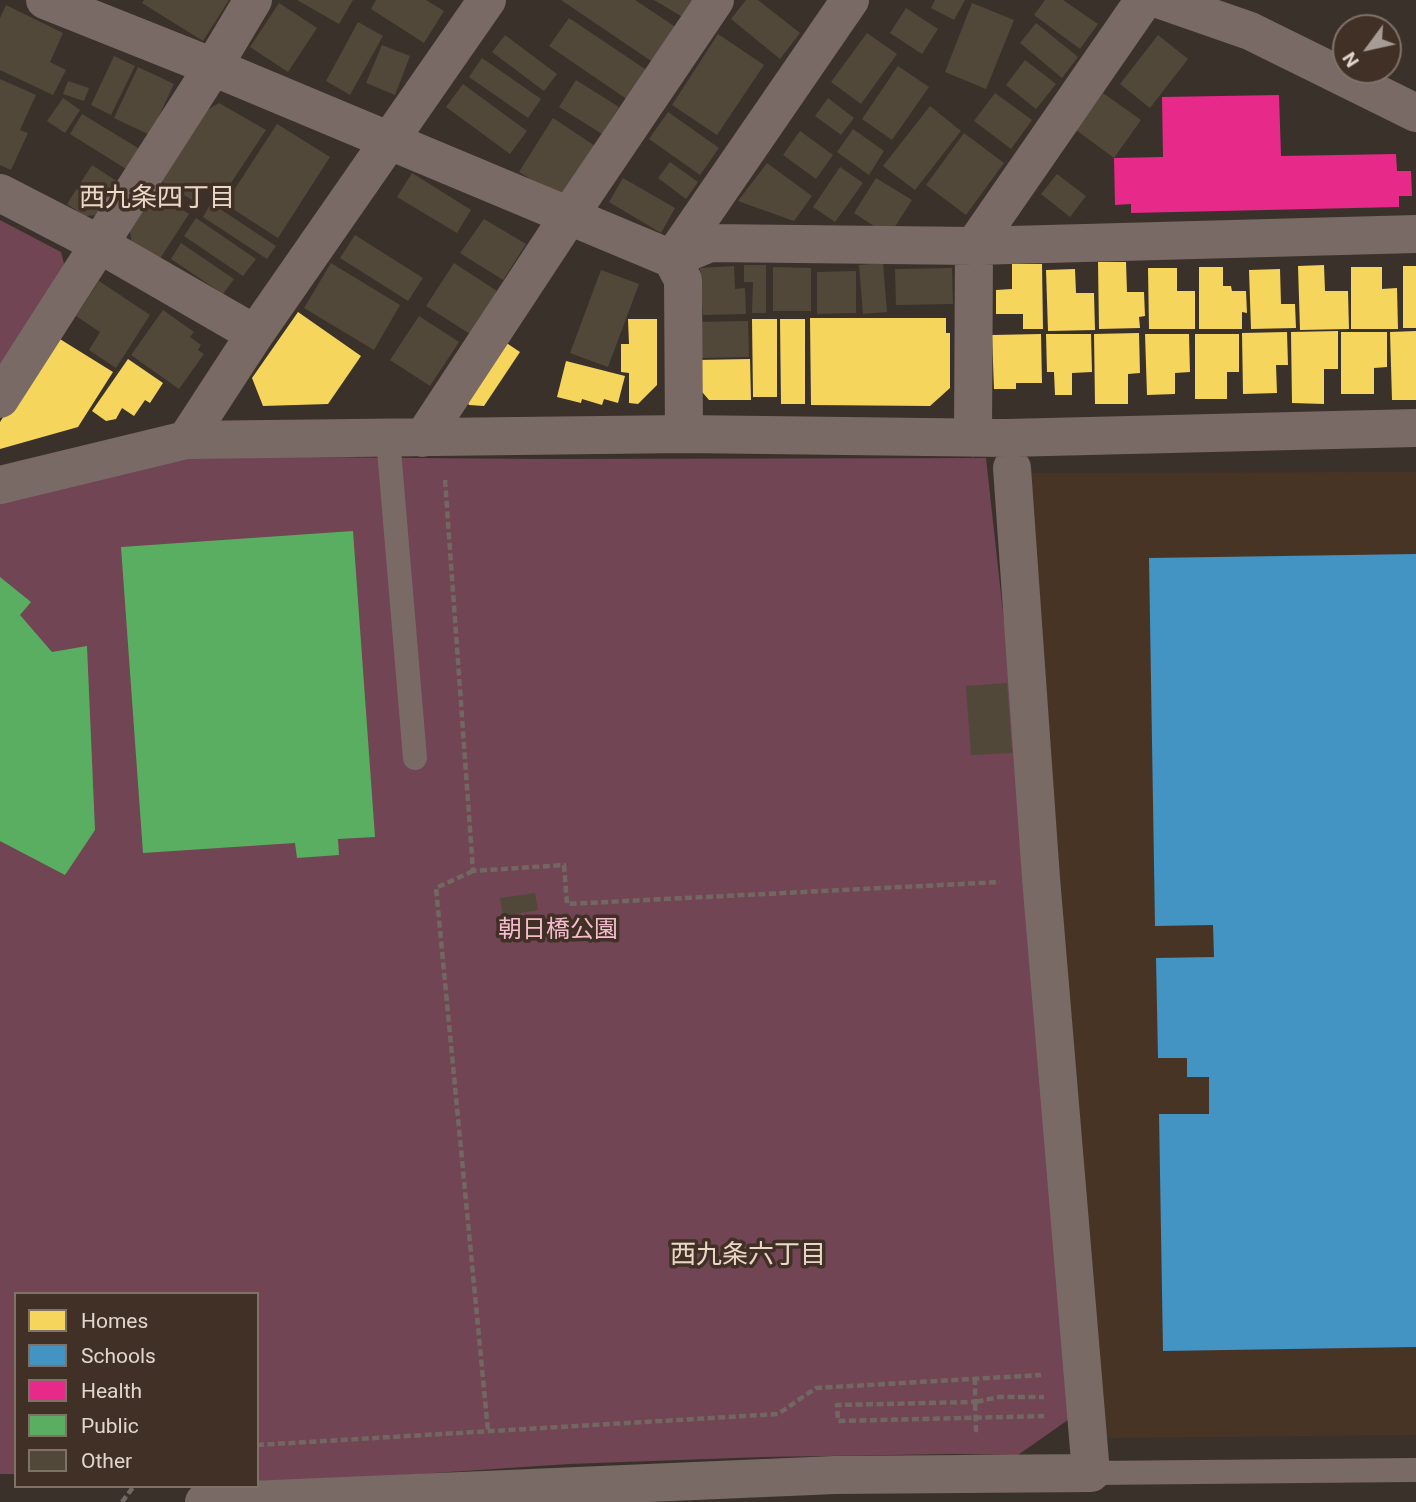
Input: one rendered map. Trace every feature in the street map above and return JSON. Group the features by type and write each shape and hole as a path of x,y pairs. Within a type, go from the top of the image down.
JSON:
{"street":[{"path":"45,0 672,259 683,280 684,434"},
{"path":"0,399 253,0"},
{"path":"186,440 255,334 487,0"},
{"path":"417,438 715,0"},
{"path":"672,259 850,0"},
{"path":"973,438 974,246 1144,0"},
{"path":"1161,0 1250,30 1416,113"},
{"path":"0,193 99,244 255,334"},
{"path":"672,259 710,243 974,246 1416,234"},
{"path":"0,485 186,440 684,434 973,438 1416,428"},
{"path":"204,1502 835,1475 1091,1473 1041,878 1012,468"}],"lane":[{"path":"415,758 417,438"},
{"path":"1091,1473 1416,1470"}],"path":[{"path":"417,438 473,871"},
{"path":"488,1431 436,888 473,871 564,865 567,904 1013,881"},
{"path":"259,1445 778,1414 816,1388 1084,1373"},
{"path":"975,1378 975,1402"},
{"path":"1041,1416 838,1421 836,1405 952,1403 999,1397 1048,1396"}],"shaded area":[{"path":"1416,472 1416,1435 1100,1438 1022,473"}],"green space":[{"path":"0,220 61,252 65,268 0,370"},
{"name":"朝日橋公園","path":"179,456 986,458 1005,631 1075,1415 1018,1455 763,1457 569,1464 259,1482 259,1292 14,1292 14,1474 0,1474 0,502"}],"building: Homes":[{"path":"1098,262 1126,262 1127,292 1144,292 1145,316 1139,317 1140,328 1099,329"},
{"path":"1012,264 1042,264 1043,329 1023,329 1023,314 996,314 996,290 1012,289"},
{"path":"1324,265 1325,291 1348,291 1349,329 1300,330 1298,266"},
{"path":"1403,266 1416,266 1416,328 1403,328"},
{"path":"1199,267 1223,267 1223,286 1231,286 1232,291 1246,291 1247,313 1242,312 1242,329 1199,329"},
{"path":"1351,267 1382,267 1382,289 1397,288 1398,329 1351,329"},
{"path":"1148,268 1177,268 1177,291 1195,291 1195,329 1149,329"},
{"path":"1075,269 1076,293 1094,293 1095,330 1048,331 1046,270"},
{"path":"1280,269 1281,304 1295,304 1296,328 1251,329 1249,270"},
{"path":"298,312 361,356 328,404 263,406 252,378"},
{"path":"810,318 946,318 946,333 950,333 950,388 930,406 811,405"},
{"path":"628,319 657,319 657,385 638,404 629,403 629,373 621,372 621,344 629,344"},
{"path":"752,319 777,319 777,397 753,397"},
{"path":"780,319 805,319 805,404 781,404"},
{"path":"1338,331 1338,369 1324,369 1324,404 1292,403 1291,332"},
{"path":"1416,331 1416,400 1392,400 1390,332"},
{"path":"1287,332 1288,365 1276,365 1277,393 1243,394 1242,333"},
{"path":"1341,332 1387,332 1387,367 1374,368 1374,394 1341,394"},
{"path":"1139,333 1140,373 1128,374 1128,404 1095,404 1094,334"},
{"path":"1041,334 1042,383 1016,383 1016,389 994,389 992,335"},
{"path":"1046,334 1091,334 1092,372 1072,373 1072,395 1055,395 1054,372 1047,372"},
{"path":"1145,334 1189,334 1190,372 1175,373 1175,394 1147,395"},
{"path":"1195,334 1239,334 1239,372 1227,372 1227,399 1195,399"},
{"path":"55,336 113,372 78,427 0,449 0,422"},
{"path":"499,338 520,352 484,406 469,405 463,393"},
{"path":"128,359 163,383 150,403 145,400 134,416 122,408 116,419 106,421 92,411"},
{"path":"750,359 751,400 709,400 697,386 697,360"},
{"path":"566,361 625,376 618,403 604,399 602,405 582,399 581,403 557,397"}],"building: Schools":[{"path":"1416,554 1416,1347 1163,1351 1159,1114 1209,1114 1209,1077 1187,1077 1187,1058 1158,1058 1156,958 1214,957 1213,925 1155,926 1149,558"}],"building: Health":[{"path":"1279,95 1281,156 1396,154 1397,171 1411,171 1412,196 1399,196 1399,207 1131,213 1131,204 1115,205 1114,158 1163,157 1162,97"}],"building: Public":[{"path":"353,531 375,837 338,839 339,855 297,858 295,843 143,853 121,547"},
{"path":"0,577 31,602 20,615 52,652 87,646 95,830 65,875 0,841"}],"building: Other":[{"path":"144,0 229,0 203,41 142,3"},
{"path":"297,0 353,0 339,24"},
{"path":"376,0 426,0 444,11 424,43 371,9"},
{"path":"561,0 635,0 680,30 657,65"},
{"path":"654,0 698,0 686,19"},
{"path":"746,0 758,0 800,33 780,59 731,19"},
{"path":"935,0 965,0 954,20 931,8"},
{"path":"1045,0 1063,0 1098,24 1080,49 1034,15"},
{"path":"279,3 317,28 288,72 250,47"},
{"path":"972,3 1014,20 986,89 945,72"},
{"path":"6,5 63,33 50,62 66,70 53,95 0,70 0,18"},
{"path":"906,8 938,29 922,54 890,33"},
{"path":"569,18 648,71 628,100 549,46"},
{"path":"358,22 383,36 350,95 326,81"},
{"path":"1036,23 1078,57 1062,78 1020,43"},
{"path":"867,33 897,54 861,104 831,82"},
{"path":"718,34 764,65 717,135 672,105"},
{"path":"505,35 557,74 544,91 492,52"},
{"path":"1158,35 1188,59 1150,108 1120,84"},
{"path":"382,45 410,56 395,95 366,83"},
{"path":"114,56 135,66 111,115 91,105"},
{"path":"482,58 541,99 528,118 469,77"},
{"path":"1025,60 1056,84 1036,109 1006,85"},
{"path":"898,66 929,87 892,140 862,119"},
{"path":"138,67 174,84 150,135 114,118"},
{"path":"0,79 36,95 20,130 28,133 11,170 0,165"},
{"path":"576,80 619,107 602,134 559,107"},
{"path":"68,81 89,88 84,101 63,94"},
{"path":"463,84 527,131 510,154 446,107"},
{"path":"995,93 1032,120 1011,149 974,121"},
{"path":"1103,93 1141,120 1114,158 1076,130"},
{"path":"63,98 80,110 65,133 47,121"},
{"path":"828,98 854,118 841,135 815,116"},
{"path":"219,103 266,130 221,198 203,188 192,200 161,181 202,113"},
{"path":"930,106 961,131 915,190 883,166"},
{"path":"668,112 719,148 700,175 649,139"},
{"path":"82,114 143,151 131,172 70,134"},
{"path":"553,118 598,148 564,200 519,172"},
{"path":"277,124 330,157 278,238 225,204"},
{"path":"853,129 884,151 869,175 837,152"},
{"path":"800,131 833,155 816,179 783,155"},
{"path":"964,133 1004,163 966,215 926,185"},
{"path":"670,162 698,182 686,199 658,178"},
{"path":"767,163 812,196 794,221 738,201"},
{"path":"92,165 118,182 97,215 85,216 67,204"},
{"path":"840,167 863,183 835,222 813,207"},
{"path":"412,173 471,210 457,233 397,197"},
{"path":"1057,174 1086,196 1070,217 1041,194"},
{"path":"623,178 675,208 661,233 609,202"},
{"path":"876,178 912,200 889,236 854,213"},
{"path":"152,190 189,214 159,260 132,243 129,227"},
{"path":"211,203 276,246 267,259 203,217"},
{"path":"196,218 256,259 243,276 184,236"},
{"path":"484,219 526,244 503,280 460,253"},
{"path":"355,235 423,278 408,301 340,258"},
{"path":"181,243 234,279 223,294 171,259"},
{"path":"331,263 400,305 374,350 304,308"},
{"path":"454,263 497,291 470,334 426,306"},
{"path":"883,263 887,312 863,314 859,265"},
{"path":"744,265 766,265 766,313 752,313 753,282 744,282"},
{"path":"734,266 735,289 745,288 746,314 703,315 700,268"},
{"path":"773,267 811,268 811,311 773,311"},
{"path":"952,268 953,304 896,305 895,269"},
{"path":"601,270 639,284 608,367 570,353"},
{"path":"856,271 856,313 817,314 817,272"},
{"path":"99,281 150,315 116,368 89,350 100,332 76,316"},
{"path":"163,310 194,332 190,337 201,345 198,350 204,354 179,389 131,355"},
{"path":"419,316 459,342 430,386 390,360"},
{"path":"748,321 749,357 700,358 699,322"},
{"path":"1007,683 1012,753 971,755 966,686"},
{"path":"535,893 538,910 503,916 500,898"}],"district":[{"name":"西九条四丁目","path":"157,199"},
{"name":"西九条六丁目","path":"748,1256"}]}
